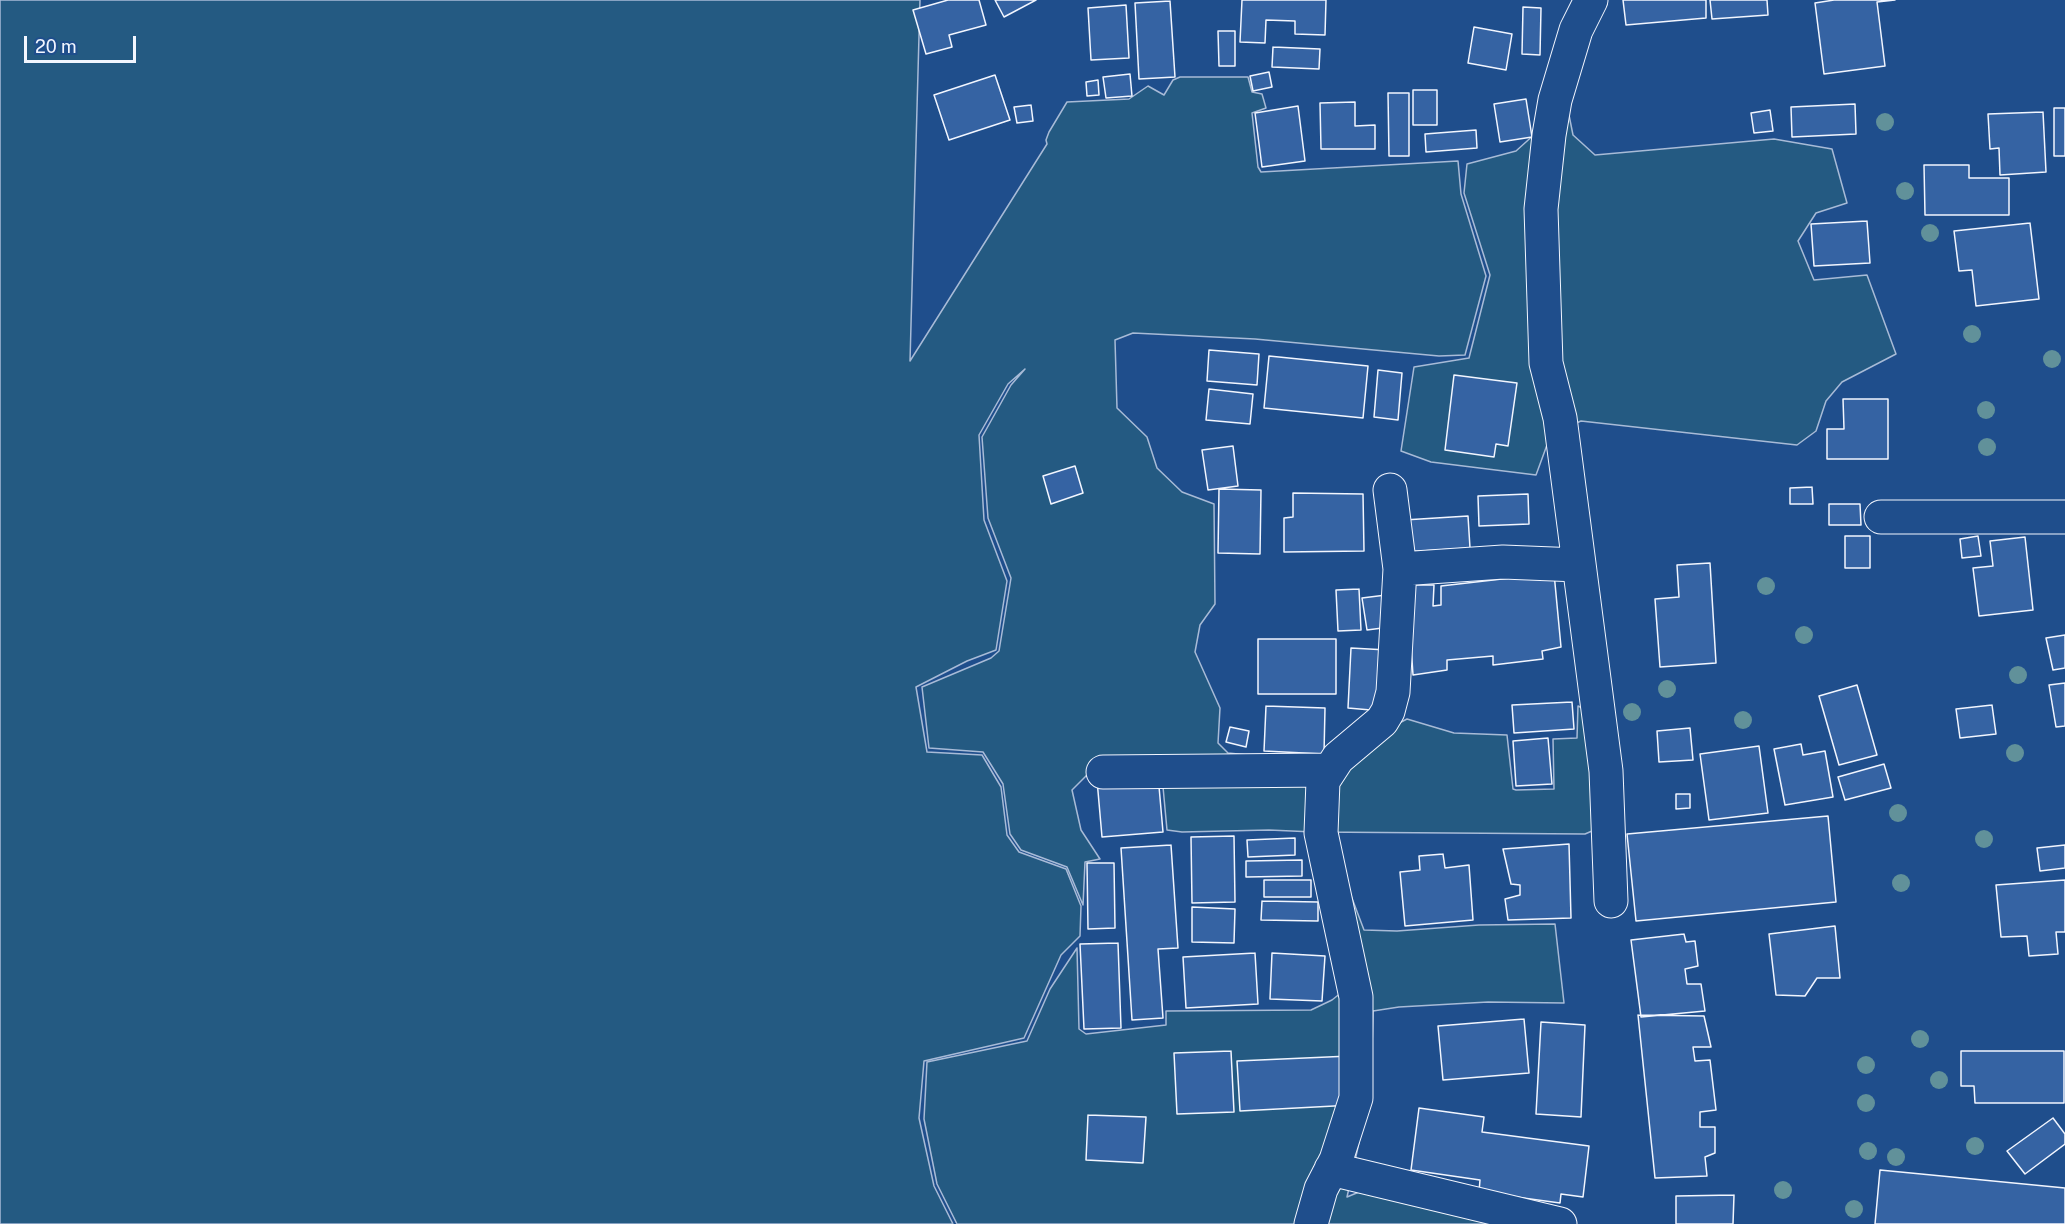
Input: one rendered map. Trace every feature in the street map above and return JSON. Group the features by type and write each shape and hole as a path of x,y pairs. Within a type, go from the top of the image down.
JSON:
{"street":[{"path":"1591,0 1576,30 1555,100 1541,209 1546,363 1560,418 1606,771 1611,901"},
{"path":"1311,1224 1321,1189 1350,1121 1356,1098 1356,997 1320,833 1323,781 1338,758 1382,721 1388,711 1393,692 1400,569 1390,490"},
{"path":"1881,517 2065,517"},
{"path":"1400,569 1503,562 1578,565"},
{"path":"1102,772 1329,771"},
{"path":"1331,1169 1560,1224"}],"shaded area":[{"path":"0,0 920,0 910,361 1047,144 1049,132 1067,102 1129,99 1148,86 1164,95 1173,80 1180,77 1248,77 1252,92 1262,94 1266,108 1252,113 1258,167 1261,172 1458,161 1461,194 1486,276 1465,355 1439,356 1255,339 1133,333 1115,340 1117,408 1147,437 1157,468 1182,492 1214,504 1215,604 1200,625 1195,652 1220,708 1218,743 1228,753 1299,760 1380,733 1407,719 1454,733 1507,735 1513,789 1554,789 1553,739 1577,738 1578,706 1595,714 1599,828 1585,834 1269,830 1182,832 1167,830 1162,776 1090,772 1072,790 1081,830 1100,859 1085,862 1083,905 1067,867 1021,850 1010,834 1003,784 983,752 929,748 922,687 991,658 999,651 1011,578 988,518 982,437 1011,385 1025,369 1008,384 979,435 984,520 1007,581 996,650 967,661 916,687 927,752 982,755 1001,787 1007,835 1019,852 1066,869 1081,906 1080,936 1061,955 1024,1038 924,1061 919,1118 934,1186 953,1224 0,1224"},
{"path":"1567,105 1573,135 1595,155 1774,139 1832,149 1847,203 1816,213 1798,241 1814,280 1867,275 1896,354 1842,382 1826,401 1816,431 1797,445 1581,421 1551,434 1536,475 1431,462 1401,451 1414,367 1469,358 1490,275 1464,193 1467,164 1516,151"},
{"path":"1347,885 1364,930 1397,931 1479,925 1555,924 1564,1003 1488,1002 1399,1007 1373,1011 1371,1088 1347,1197 1371,1187 1528,1224 957,1224 937,1184 924,1119 927,1062 1027,1041 1050,989 1077,948 1079,1029 1086,1034 1166,1025 1166,1011 1311,1010 1332,1000 1347,988"}],"building":[{"path":"948,0 979,0 986,25 949,35 952,47 926,54 913,10"},
{"path":"995,0 1036,0 1004,17"},
{"path":"1242,0 1326,0 1325,35 1295,34 1295,21 1266,20 1265,43 1240,42"},
{"path":"1623,0 1706,0 1706,18 1626,25"},
{"path":"1710,0 1767,0 1768,15 1712,19"},
{"path":"1834,0 1895,0 1877,2 1885,66 1824,74 1815,3"},
{"path":"1170,1 1175,77 1139,79 1135,3"},
{"path":"1126,5 1129,58 1091,60 1088,8"},
{"path":"1523,7 1541,8 1540,55 1522,54"},
{"path":"1474,27 1512,34 1506,70 1468,63"},
{"path":"1218,31 1235,31 1235,66 1219,66"},
{"path":"1273,47 1320,49 1319,69 1272,67"},
{"path":"1269,72 1272,87 1253,91 1250,76"},
{"path":"1130,74 1132,96 1106,98 1103,77"},
{"path":"995,75 1010,120 949,140 934,95"},
{"path":"1098,80 1099,95 1087,96 1086,82"},
{"path":"1413,90 1437,90 1437,125 1413,125"},
{"path":"1388,93 1409,93 1409,156 1389,156"},
{"path":"1526,99 1532,137 1500,142 1494,104"},
{"path":"1355,102 1355,126 1375,125 1375,149 1321,149 1320,103"},
{"path":"1855,104 1856,134 1792,137 1791,107"},
{"path":"1031,105 1033,121 1017,123 1014,107"},
{"path":"1298,106 1305,161 1262,167 1255,113"},
{"path":"2054,108 2065,108 2065,156 2054,156"},
{"path":"1770,110 1773,131 1754,133 1751,113"},
{"path":"2043,112 2046,172 2000,175 1999,148 1990,149 1988,114"},
{"path":"1476,130 1477,148 1426,152 1425,134"},
{"path":"1924,165 1969,165 1969,178 2009,178 2009,215 1925,215"},
{"path":"1867,221 1870,263 1814,266 1811,224"},
{"path":"2030,223 2039,299 1976,306 1972,270 1959,271 1954,231"},
{"path":"1209,350 1259,354 1257,385 1207,381"},
{"path":"1269,356 1368,366 1363,418 1264,408"},
{"path":"1378,370 1402,373 1398,420 1374,417"},
{"path":"1454,375 1517,383 1508,446 1496,444 1494,457 1445,450"},
{"path":"1209,389 1253,394 1250,424 1206,420"},
{"path":"1843,399 1888,399 1888,459 1827,459 1827,429 1844,429"},
{"path":"1233,446 1238,486 1208,490 1202,450"},
{"path":"1075,466 1083,493 1051,504 1043,476"},
{"path":"1812,487 1813,504 1790,504 1790,488"},
{"path":"1219,489 1261,490 1260,554 1218,553"},
{"path":"1293,493 1363,494 1364,551 1284,552 1284,518 1293,517"},
{"path":"1528,494 1529,524 1479,526 1478,496"},
{"path":"1829,504 1860,504 1861,525 1829,525"},
{"path":"1468,516 1470,548 1405,552 1404,520"},
{"path":"1845,536 1870,536 1870,568 1845,568"},
{"path":"1978,536 1981,556 1962,558 1960,539"},
{"path":"2025,537 2033,610 1979,616 1973,568 1993,566 1990,541"},
{"path":"1710,563 1716,663 1660,667 1655,599 1679,597 1677,565"},
{"path":"1554,573 1561,647 1542,651 1543,659 1493,665 1493,656 1447,660 1447,670 1413,675 1407,585 1434,585 1433,606 1441,605 1441,586"},
{"path":"1359,589 1361,630 1338,631 1336,590"},
{"path":"1386,595 1390,627 1367,630 1362,598"},
{"path":"2065,635 2065,668 2053,670 2046,638"},
{"path":"1258,639 1336,639 1336,694 1258,694"},
{"path":"1351,648 1387,650 1382,711 1348,708"},
{"path":"2065,683 2065,726 2056,727 2049,685"},
{"path":"1857,685 1877,755 1839,765 1819,696"},
{"path":"1572,702 1574,729 1514,733 1512,705"},
{"path":"1992,705 1996,734 1960,738 1956,709"},
{"path":"1266,706 1325,708 1324,754 1264,751"},
{"path":"1230,727 1249,731 1246,747 1226,742"},
{"path":"1690,728 1693,760 1659,762 1657,731"},
{"path":"1548,738 1552,784 1516,786 1513,741"},
{"path":"1801,744 1803,755 1825,751 1833,797 1785,805 1774,749"},
{"path":"1759,746 1768,813 1709,820 1700,754"},
{"path":"1884,764 1891,788 1845,800 1838,777"},
{"path":"1158,775 1163,832 1102,837 1097,780"},
{"path":"1676,794 1690,794 1690,808 1676,809"},
{"path":"1828,816 1836,902 1636,921 1627,834"},
{"path":"1234,836 1235,902 1192,903 1191,837"},
{"path":"1295,838 1295,855 1248,857 1247,840"},
{"path":"1569,844 1571,918 1508,920 1505,899 1520,895 1520,885 1511,884 1503,849"},
{"path":"1171,845 1178,948 1158,949 1163,1018 1132,1020 1121,848"},
{"path":"2065,845 2065,868 2040,871 2037,848"},
{"path":"1443,854 1445,868 1469,865 1473,920 1405,926 1400,872 1420,870 1419,856"},
{"path":"1302,860 1302,876 1246,877 1246,861"},
{"path":"1087,863 1114,863 1115,928 1088,929"},
{"path":"1264,880 1311,880 1311,897 1264,897"},
{"path":"2065,880 2065,932 2056,932 2058,954 2029,956 2027,936 2001,937 1996,885"},
{"path":"1262,901 1318,902 1318,921 1261,920"},
{"path":"1192,907 1235,909 1234,943 1192,942"},
{"path":"1835,926 1840,978 1817,978 1805,996 1776,995 1769,934"},
{"path":"1684,934 1686,942 1695,941 1698,966 1685,969 1687,984 1701,984 1705,1011 1641,1017 1631,940"},
{"path":"1118,943 1121,1028 1084,1029 1080,944"},
{"path":"1255,953 1258,1004 1186,1008 1183,957"},
{"path":"1272,953 1325,956 1322,1001 1270,999"},
{"path":"1638,1015 1704,1016 1711,1047 1693,1047 1695,1061 1710,1060 1716,1110 1700,1112 1700,1127 1715,1127 1715,1153 1705,1157 1707,1176 1655,1178"},
{"path":"1524,1019 1529,1073 1443,1080 1438,1026"},
{"path":"1541,1022 1585,1025 1581,1117 1536,1114"},
{"path":"1231,1051 1234,1112 1177,1114 1174,1053"},
{"path":"1961,1051 2064,1051 2064,1103 1975,1103 1974,1086 1961,1086"},
{"path":"1350,1056 1353,1105 1240,1111 1237,1061"},
{"path":"1419,1108 1484,1117 1482,1132 1589,1146 1583,1197 1561,1194 1560,1203 1479,1192 1480,1180 1411,1170"},
{"path":"1088,1115 1146,1117 1143,1163 1086,1160"},
{"path":"2053,1118 2065,1134 2065,1144 2025,1174 2007,1151"},
{"path":"1880,1170 2065,1188 2065,1224 1875,1224"},
{"path":"1734,1195 1733,1224 1676,1224 1676,1196"}]}
